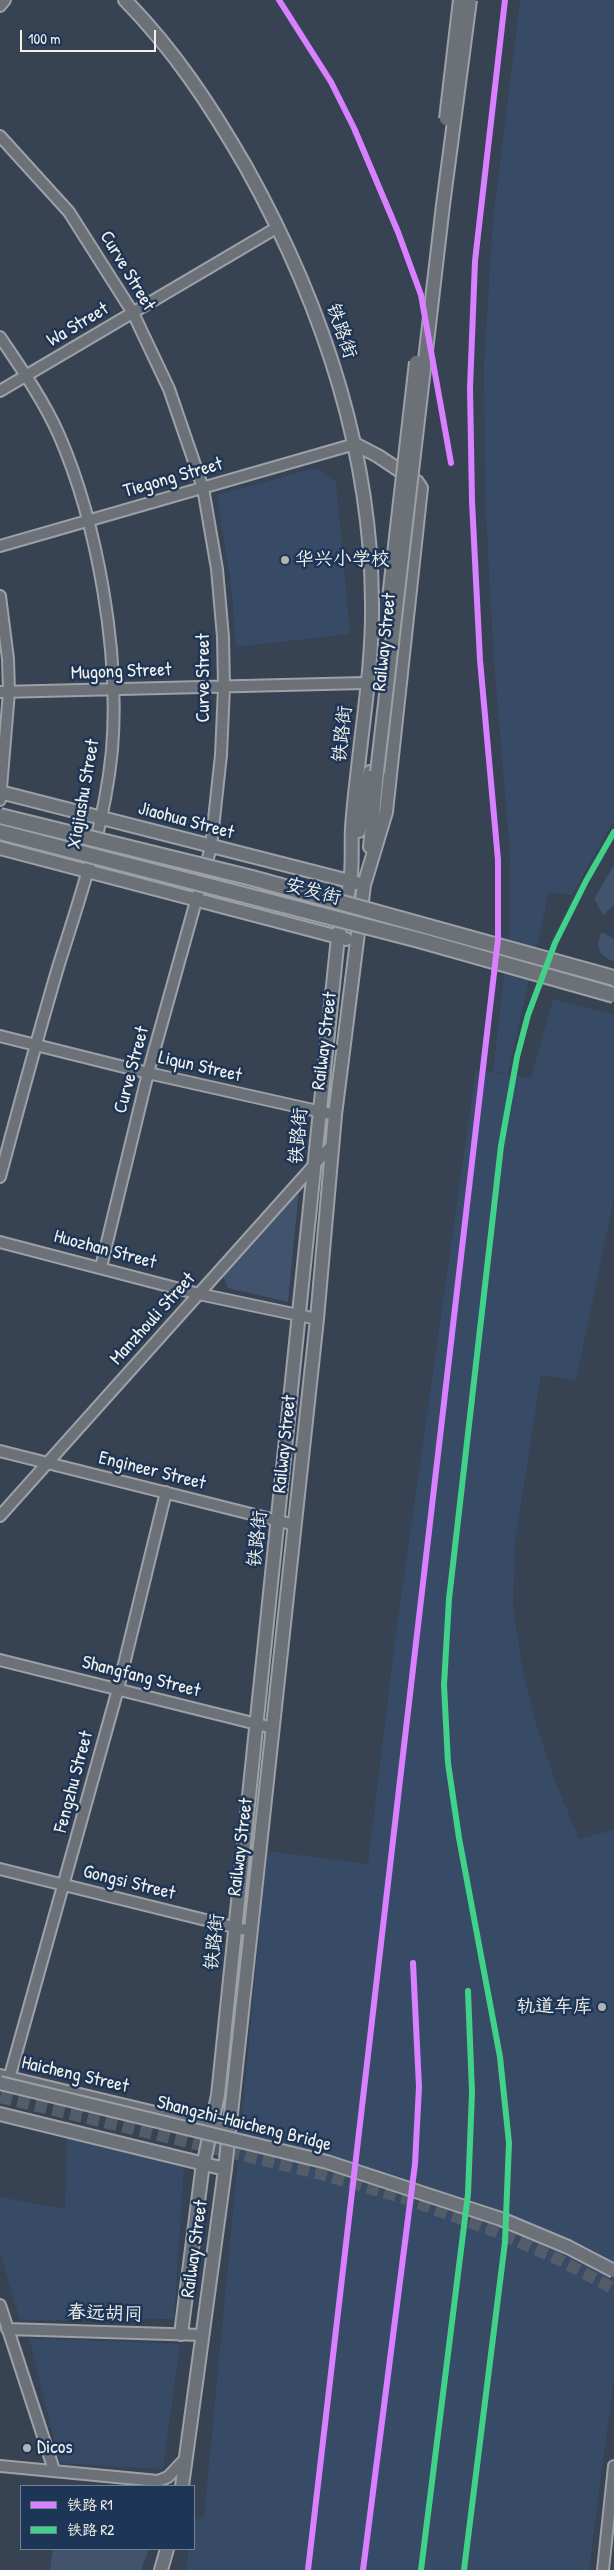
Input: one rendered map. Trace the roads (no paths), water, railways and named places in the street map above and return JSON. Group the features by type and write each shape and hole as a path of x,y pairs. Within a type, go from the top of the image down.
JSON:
{"highway":[{"name":"安发街","path":"0,816 270,883 614,978"},
{"name":"安发街","path":"0,832 362,925 614,996"}],"main road":[{"name":"铁路街","path":"125,0 149,25 198,87 237,152 294,259 326,343 355,444 366,515 372,603 370,646 352,825 350,882 338,937 279,1521 218,2095 204,2164 181,2334"},
{"path":"364,885 403,465 460,0"},
{"name":"铁路街","path":"373,772 470,0"},
{"name":"Railway Street","path":"182,2485 225,2169 317,1320 334,1115 364,885 386,812 421,488 417,482 378,456 355,444"},
{"path":"350,882 373,772"},
{"name":"Jiaohua Street","path":"1,795 101,818 364,885"},
{"path":"0,848 198,898 356,941"},
{"name":"Haicheng Street","path":"3,2079 228,2130"},
{"name":"Shangzhi-Haicheng Bridge","path":"3,2079 327,2162 501,2219 568,2247 614,2271"},
{"path":"0,2114 225,2169"},
{"path":"161,2570 167,2550"}],"street":[{"path":"0,6 5,0"},
{"name":"Curve Street","path":"0,136 69,212 133,313 170,389 203,488 217,569 223,637 224,686 221,755 211,847 148,1073 101,1267"},
{"name":"Wa Street","path":"0,391 278,228"},
{"name":"Xiajiashu Street","path":"0,337 26,376 58,433 89,520 97,556 106,616 112,690 112,750 101,818 88,870 35,1045 0,1177"},
{"name":"Tiegong Street","path":"0,546 355,444"},
{"path":"0,596 8,659 4,692 1,795"},
{"name":"Mugong Street","path":"4,692 364,683"},
{"name":"Liqun Street","path":"0,1036 148,1073 334,1115"},
{"name":"Manzhouli Street","path":"0,1516 332,1145"},
{"name":"Huozhan Street","path":"0,1242 199,1294 317,1320"},
{"name":"Engineer Street","path":"0,1451 295,1525"},
{"name":"Fengzhu Street","path":"3,2079 64,1885 118,1689 166,1492"},
{"name":"Shangfang Street","path":"0,1660 273,1728"},
{"name":"Gongsi Street","path":"0,1870 250,1930"},
{"path":"0,2305 54,2470"},
{"name":"春远胡同","path":"8,2329 202,2335"},
{"path":"0,2466 158,2481 168,2476 186,2458"},
{"path":"603,2570 614,2466"}],"tunnel":[{"path":"0,2097 321,2174 407,2199 494,2231 560,2260 614,2289"}],"rail line":[{"name":"R1","path":"279,0 331,82 354,128 398,232 421,295 451,463"},
{"name":"R1","path":"308,2570 498,939 498,860 480,660 472,501 470,388 475,261 505,0"},
{"name":"R2","path":"464,2570 505,2242 509,2143 500,2057 459,1838 448,1763 444,1685 449,1599 501,1146 517,1057 528,1015 555,943 586,881 614,832"},
{"name":"R1","path":"363,2570 415,2164 419,2087 413,1963"},
{"name":"R2","path":"421,2570 468,2194 472,2092 468,1991"}],"place":[{"name":"华兴小学校","path":"285,560"},
{"name":"轨道车库","path":"602,2007"},
{"name":"Dicos","path":"27,2448"}]}
